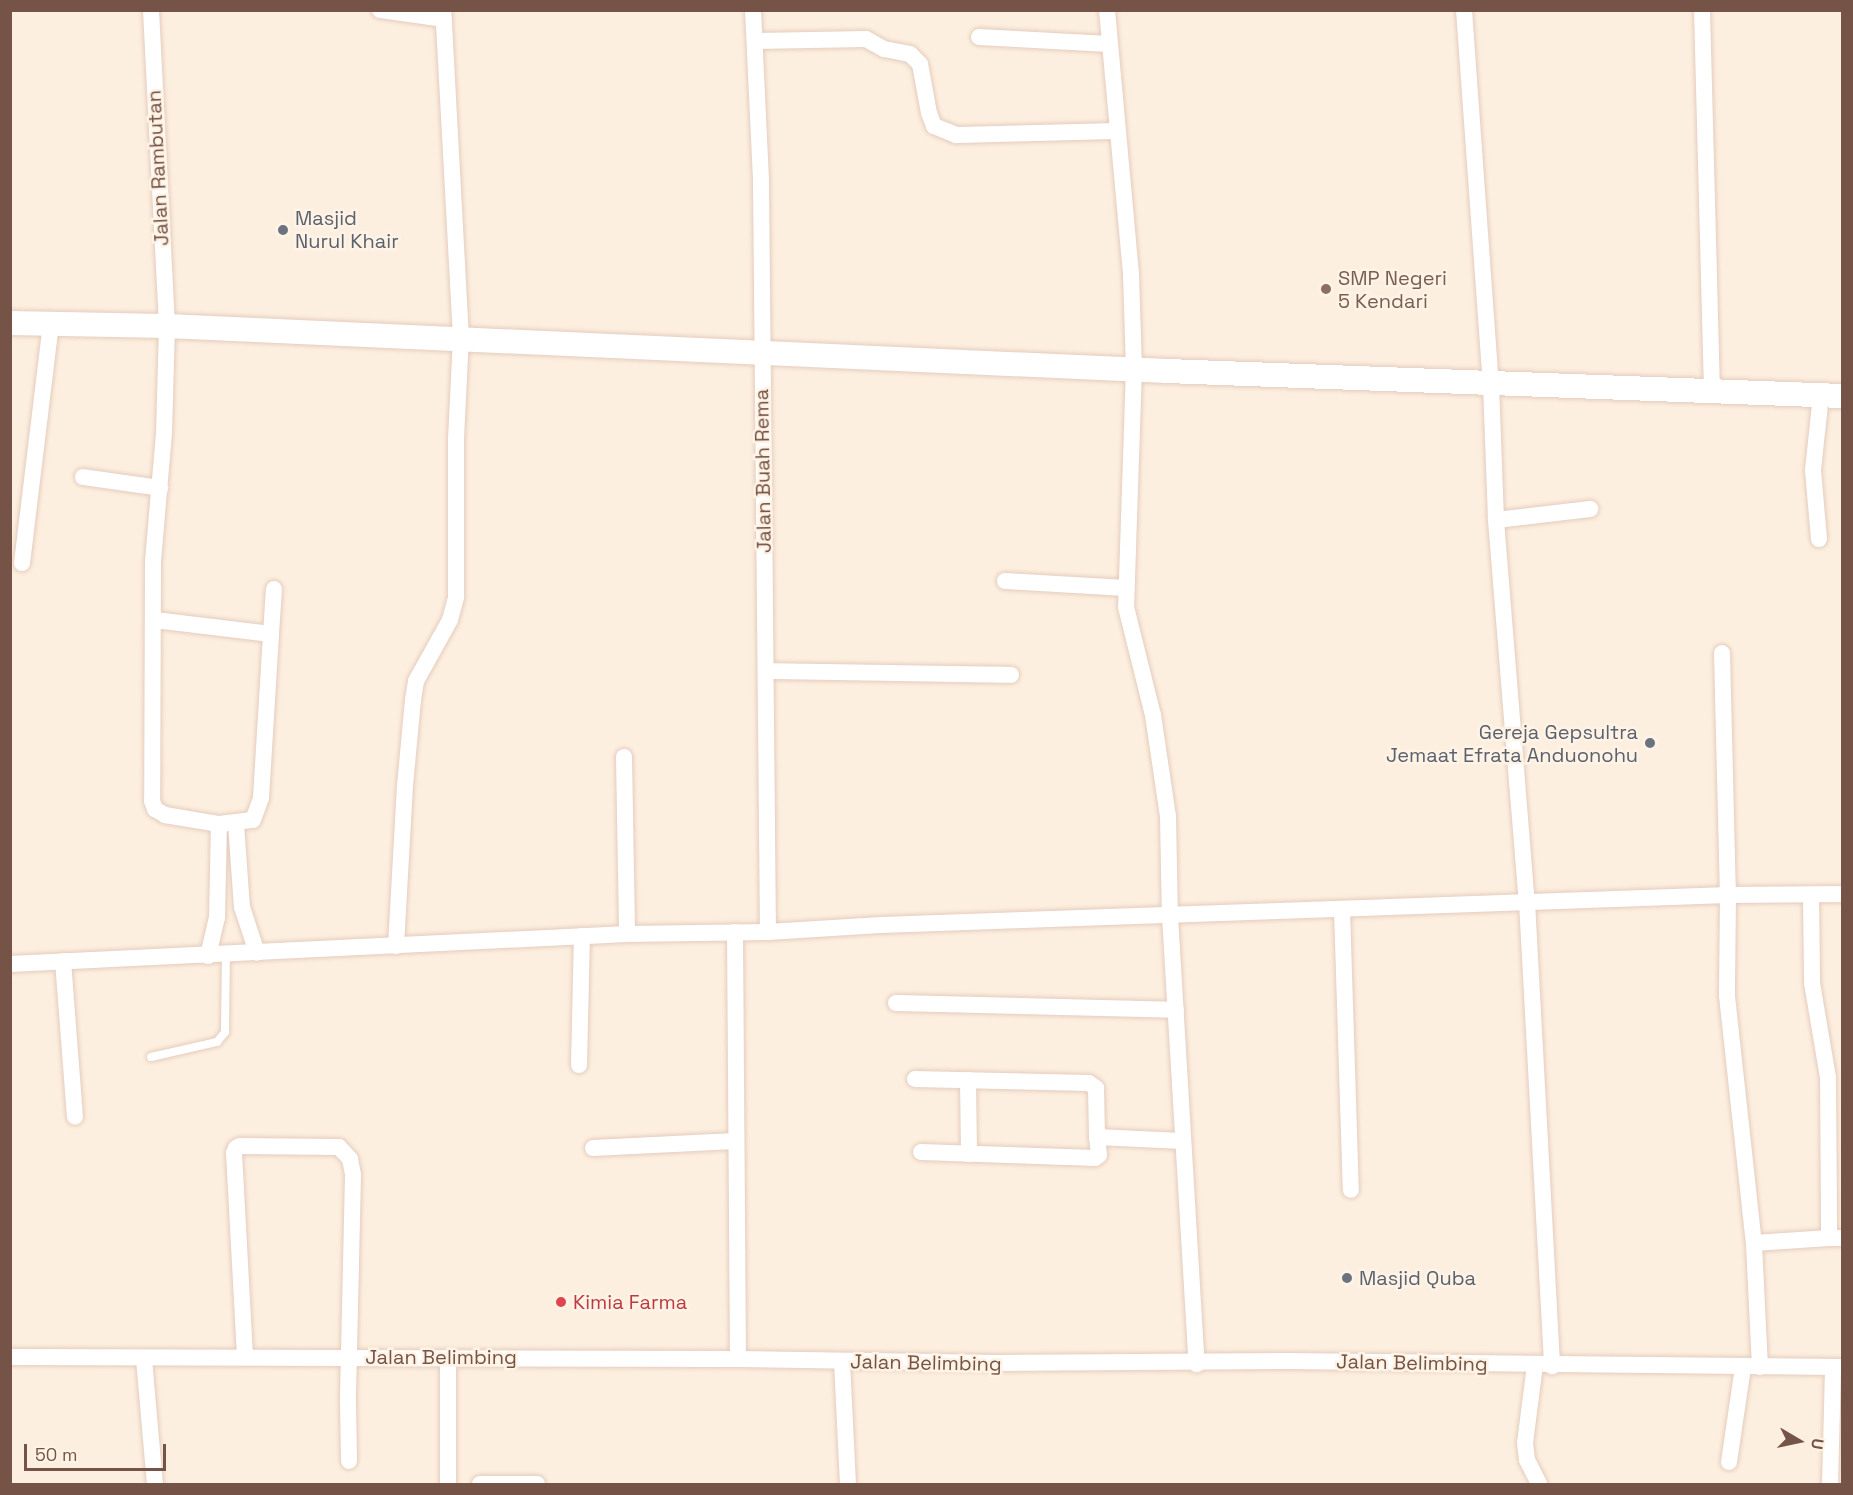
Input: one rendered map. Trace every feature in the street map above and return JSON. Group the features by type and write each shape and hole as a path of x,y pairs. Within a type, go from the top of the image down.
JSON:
{"street":[{"name":"Jalan Rambutan","path":"151,10 167,326 160,488 153,562 155,620 152,787 154,809 165,815 219,824"},
{"path":"380,10 443,15 462,338 456,439 456,597 450,620 416,681 405,786 396,946"},
{"name":"Jalan Buah Rema","path":"753,10 761,180 768,932"},
{"path":"1107,10 1131,274 1134,368 1126,607 1162,759 1168,816 1170,916 1197,1364"},
{"path":"1464,10 1491,384 1496,520 1527,902 1543,1366 1525,1443 1527,1460 1539,1485"},
{"path":"1702,10 1712,392"},
{"path":"979,38 1109,44"},
{"path":"755,41 866,39 884,49 910,54 921,64 929,113 934,126 956,135 1117,131"},
{"path":"10,323 167,326 1491,384 1832,395 1813,470 1819,539"},
{"path":"22,563 51,324"},
{"path":"82,477 160,488"},
{"path":"1496,520 1590,509"},
{"path":"1005,581 1126,588"},
{"path":"208,956 218,918 219,824 237,824 253,820 261,798 274,589"},
{"path":"155,620 271,634"},
{"path":"1722,653 1728,895 1727,996 1754,1243 1751,1367 1729,1462"},
{"path":"766,671 1011,675"},
{"path":"624,757 627,934"},
{"path":"237,824 242,907 257,953"},
{"path":"10,964 627,934 768,932 881,925 1728,895 1842,894"},
{"path":"1754,1243 1836,1238 1828,1078 1812,983 1811,896"},
{"path":"1342,910 1350,1190"},
{"path":"735,932 738,1359"},
{"path":"579,1065 582,936"},
{"path":"63,961 75,1117"},
{"path":"896,1003 1176,1010"},
{"path":"915,1078 1093,1085 1096,1088 1099,1155 1095,1158 921,1152"},
{"path":"968,1080 969,1154"},
{"path":"1097,1137 1182,1141"},
{"path":"593,1148 735,1141"},
{"path":"245,1356 234,1153 240,1146 335,1147 347,1153 354,1175 349,1357 349,1461"},
{"name":"Jalan Belimbing","path":"10,1357 144,1359 245,1356 738,1359 842,1362 1197,1364 1287,1362 1838,1367"},
{"path":"448,1358 448,1485"},
{"path":"144,1359 155,1485"},
{"path":"842,1362 848,1483"},
{"path":"1830,1485 1838,1367"},
{"path":"480,1485 537,1485"}],"lane":[{"path":"152,1057 216,1042 225,1032 226,955"}],"place":[{"name":"Masjid Nurul Khair","path":"283,230"},
{"name":"SMP Negeri 5 Kendari","path":"1326,289"},
{"name":"Gereja Gepsultra Jemaat Efrata Anduonohu","path":"1650,743"},
{"name":"Masjid Quba","path":"1347,1278"},
{"name":"Kimia Farma","path":"561,1302"}]}
